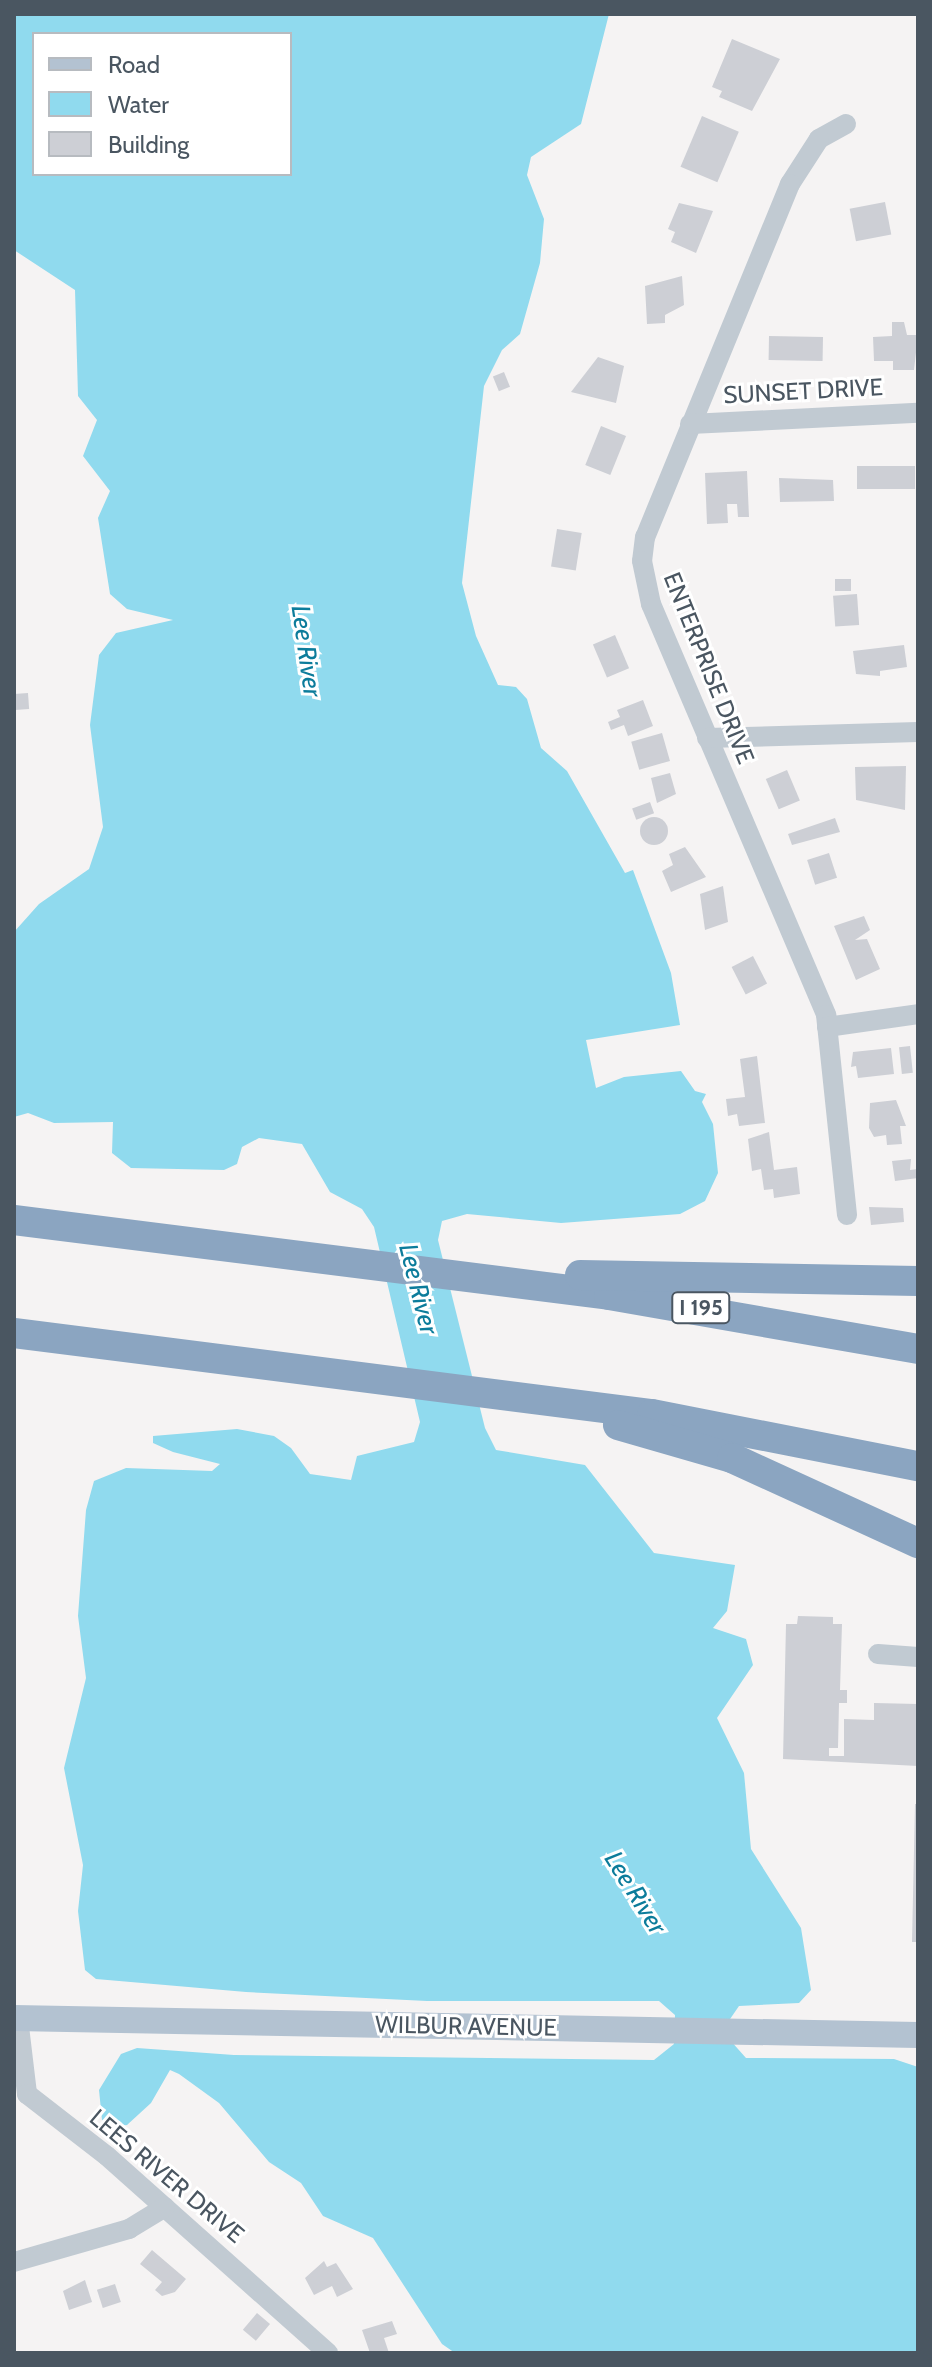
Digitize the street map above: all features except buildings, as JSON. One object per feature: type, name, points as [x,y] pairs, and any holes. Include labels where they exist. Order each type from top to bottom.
[{"type":"highway","name":"I 195","points":[[14,1220],[472,1277],[737,1314],[918,1349]]},
{"type":"highway","points":[[472,1277],[586,1274],[918,1281]]},
{"type":"highway","points":[[14,1333],[525,1397],[740,1429],[918,1466]]},
{"type":"highway","points":[[525,1397],[732,1458],[918,1543]]},
{"type":"main road","name":"WILBUR AVENUE","points":[[16,2018],[918,2035]]},
{"type":"street","name":"ENTERPRISE DRIVE","points":[[846,124],[819,139],[790,184],[645,537],[642,561],[651,604],[827,1027],[847,1215]]},
{"type":"street","name":"SUNSET DRIVE","points":[[690,424],[918,413]]},
{"type":"street","points":[[707,738],[918,732]]},
{"type":"street","points":[[827,1027],[918,1014]]},
{"type":"street","points":[[878,1654],[918,1657]]},
{"type":"street","name":"LEES RIVER DRIVE","points":[[16,2018],[20,2098],[165,2207],[328,2353]]},
{"type":"street","points":[[14,2262],[129,2229],[165,2207]]},
{"type":"water","name":"Lee River","points":[[14,14],[609,14],[581,124],[531,157],[527,175],[544,219],[540,263],[520,334],[502,350],[484,386],[462,583],[476,636],[498,685],[516,687],[527,699],[541,748],[567,771],[625,873],[633,870],[671,973],[680,1025],[586,1040],[596,1088],[624,1077],[681,1071],[695,1091],[706,1094],[702,1102],[713,1124],[718,1173],[705,1201],[680,1214],[561,1223],[467,1214],[442,1221],[438,1240],[485,1428],[496,1450],[585,1465],[654,1553],[735,1565],[727,1611],[713,1628],[746,1639],[753,1665],[717,1718],[744,1773],[751,1849],[801,1928],[811,1990],[799,2003],[739,2006],[728,2022],[730,2040],[746,2058],[894,2059],[918,2067],[918,2353],[455,2353],[442,2344],[373,2238],[323,2216],[301,2183],[269,2162],[219,2103],[179,2074],[170,2070],[151,2103],[127,2125],[111,2127],[102,2120],[99,2090],[121,2054],[137,2048],[234,2055],[654,2060],[674,2044],[675,2015],[659,2001],[427,2001],[246,1992],[96,1979],[85,1970],[78,1911],[83,1865],[64,1768],[86,1678],[78,1616],[86,1510],[94,1481],[126,1468],[212,1471],[220,1464],[173,1452],[153,1443],[153,1436],[237,1429],[274,1436],[291,1448],[310,1474],[351,1480],[357,1456],[414,1442],[420,1422],[374,1227],[362,1209],[330,1192],[302,1144],[259,1138],[242,1147],[237,1164],[224,1170],[131,1168],[112,1153],[113,1122],[54,1123],[28,1113],[14,1117],[14,932],[39,904],[89,869],[103,827],[90,725],[99,655],[116,633],[173,620],[127,609],[110,594],[98,518],[110,491],[83,456],[97,420],[78,396],[75,290],[14,250]]}]
